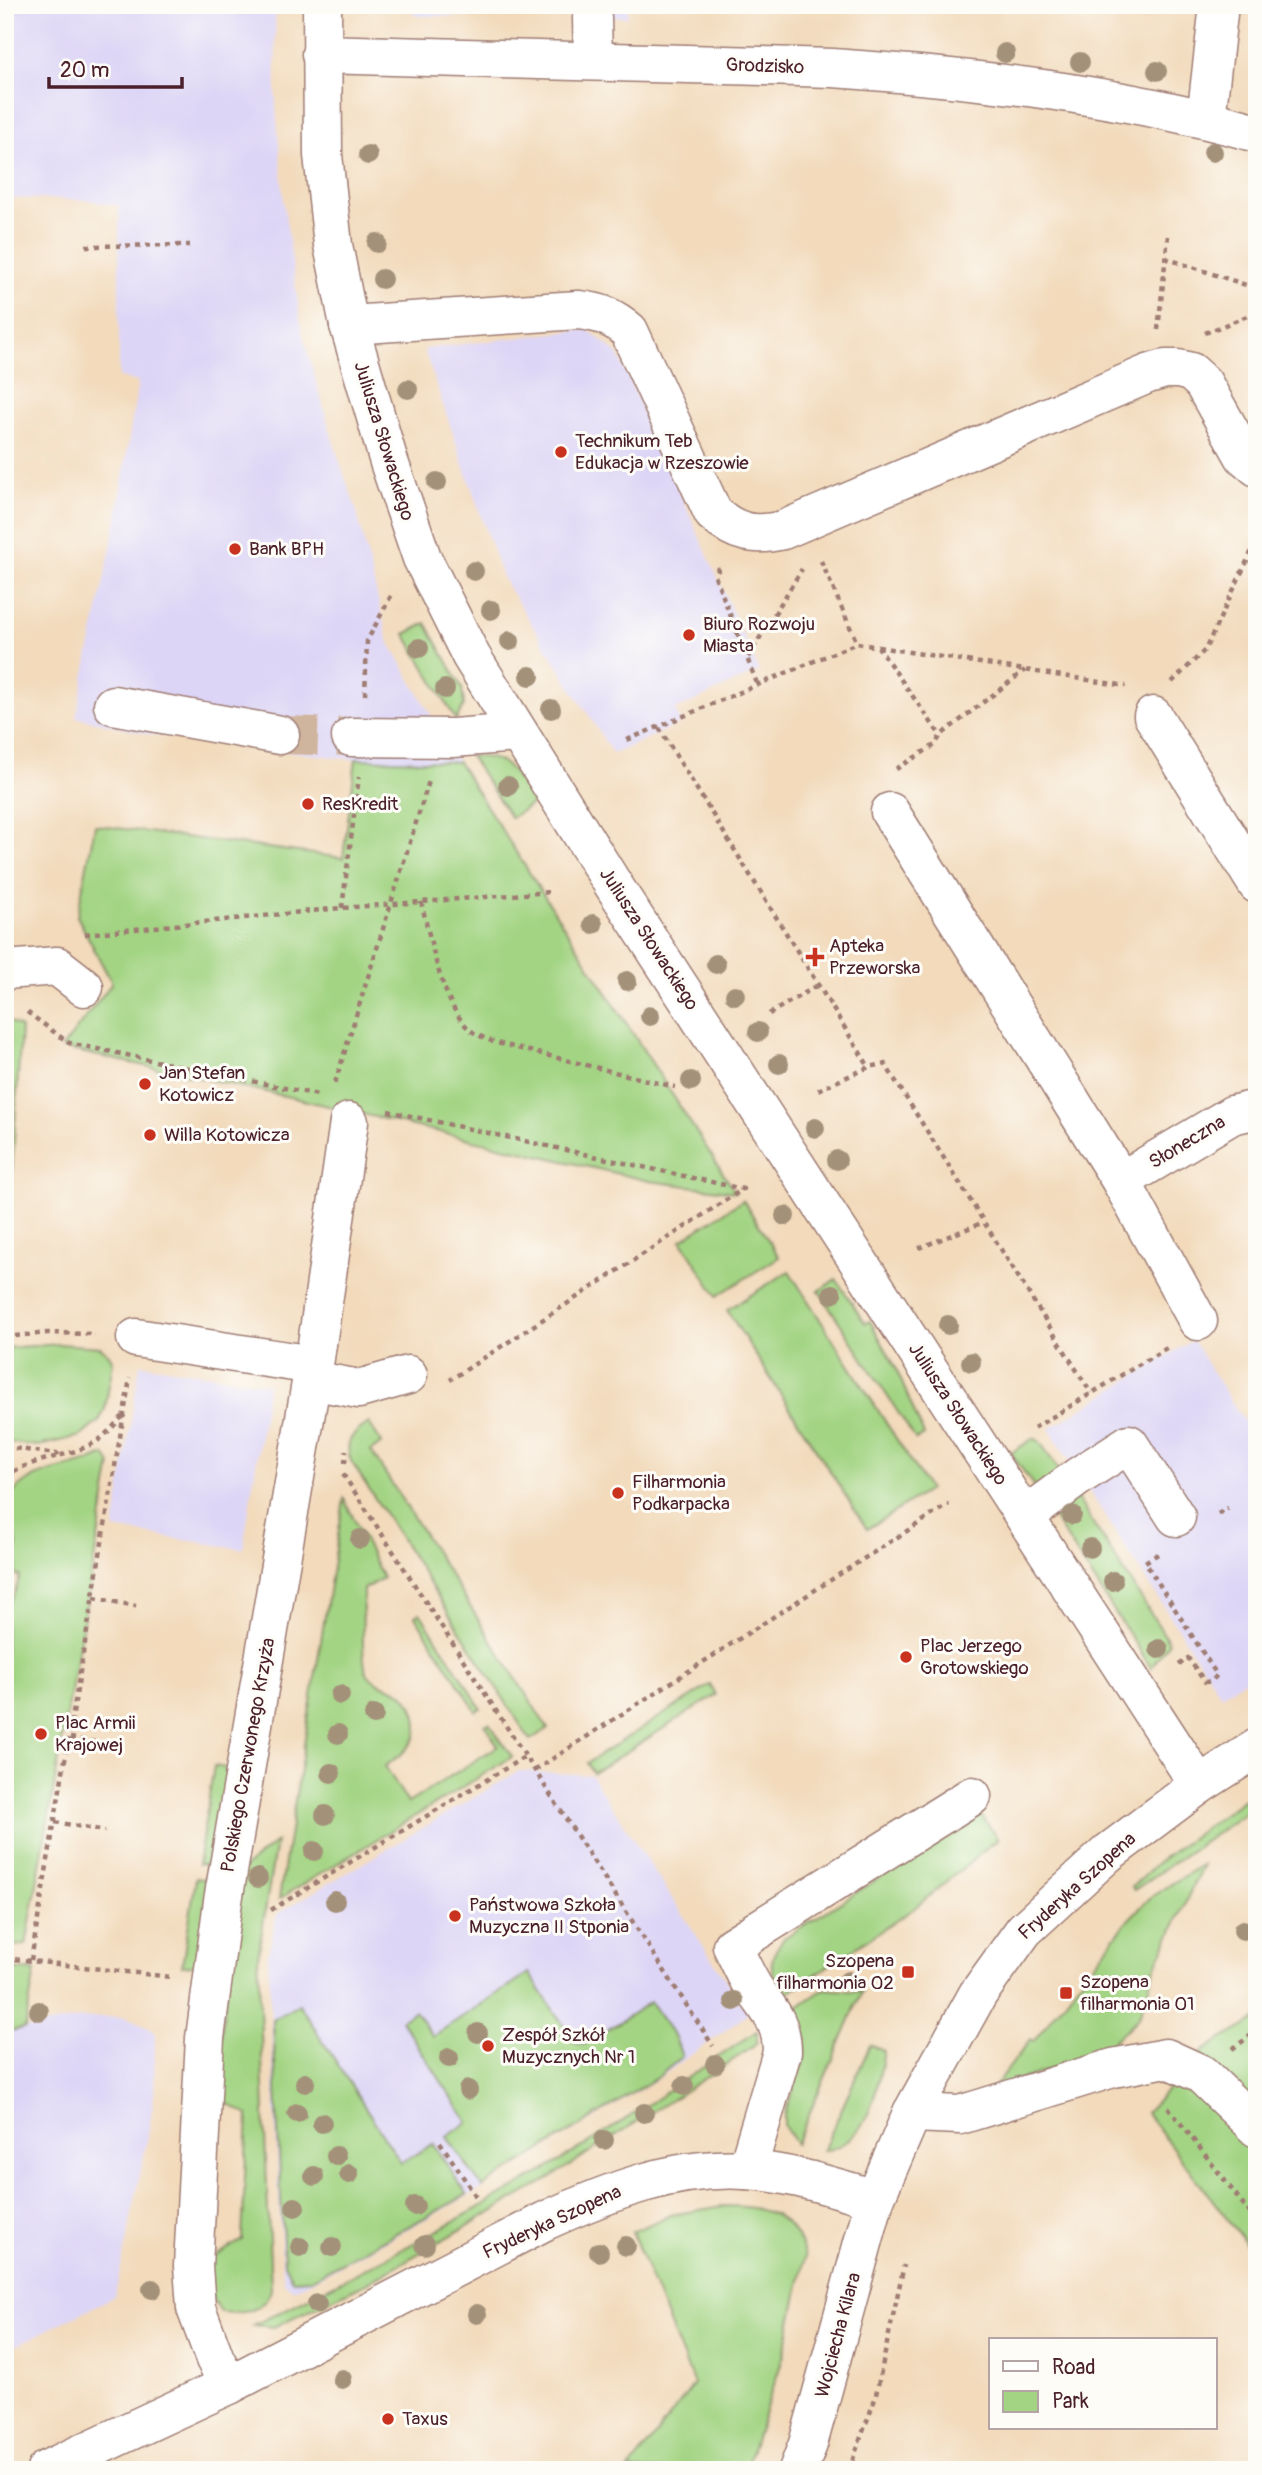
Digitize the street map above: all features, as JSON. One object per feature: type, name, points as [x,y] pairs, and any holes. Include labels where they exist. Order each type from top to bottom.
[{"type":"street","name":"Juliusza Słowackiego","points":[[322,5],[323,155],[333,244],[349,325],[388,463],[422,558],[471,656],[614,886],[1199,1786]]},
{"type":"street","points":[[1206,119],[1219,5]]},
{"type":"street","points":[[592,18],[593,61]]},
{"type":"street","name":"Grodzisko","points":[[321,54],[834,68],[913,74],[1002,83],[1107,100],[1206,119],[1257,133]]},
{"type":"street","points":[[349,325],[578,310],[597,312],[616,319],[629,331],[713,513],[726,524],[745,532],[765,534],[783,530],[809,535],[1154,372],[1178,369],[1191,372],[1203,383],[1244,456],[1257,467]]},
{"type":"street","points":[[1158,704],[1257,884]]},
{"type":"street","points":[[113,705],[280,735]]},
{"type":"street","points":[[351,737],[453,738],[519,733]]},
{"type":"street","points":[[890,812],[1121,1181],[1198,1321]]},
{"type":"street","points":[[5,970],[70,977]]},
{"type":"street","name":"Słoneczna","points":[[1121,1181],[1232,1115],[1257,1109]]},
{"type":"street","name":"Polskiego Czerwonego Krzyża","points":[[229,2385],[215,2359],[196,2308],[193,2266],[203,2063],[223,1901],[354,1110]]},
{"type":"street","points":[[136,1338],[312,1373],[359,1389],[408,1376]]},
{"type":"street","points":[[1025,1516],[1079,1476],[1129,1444],[1183,1529]]},
{"type":"street","name":"Fryderyka Szopena","points":[[46,2470],[229,2385],[594,2198],[632,2185],[672,2175],[710,2170],[747,2170],[796,2178],[875,2199],[912,2113],[978,1994],[1024,1930],[1108,1853],[1199,1786],[1257,1748]]},
{"type":"street","points":[[747,2170],[782,2052],[782,2034],[775,2017],[752,1984],[732,1947],[972,1796]]},
{"type":"street","points":[[912,2113],[960,2115],[1113,2068],[1166,2058],[1201,2074],[1257,2128]]},
{"type":"street","name":"Wojciecha Kilara","points":[[798,2470],[808,2444],[875,2199]]},
{"type":"path","points":[[1154,372],[1168,236]]},
{"type":"path","points":[[86,246],[190,245]]},
{"type":"path","points":[[1165,258],[1252,287],[1257,297]]},
{"type":"path","points":[[1252,287],[1257,275]]},
{"type":"path","points":[[713,513],[707,538],[718,570],[715,576],[758,686]]},
{"type":"path","points":[[747,658],[809,535]]},
{"type":"path","points":[[809,535],[857,643]]},
{"type":"path","points":[[627,740],[857,643],[1158,704],[1205,650],[1257,540]]},
{"type":"path","points":[[878,647],[940,735]]},
{"type":"path","points":[[659,728],[869,1068]]},
{"type":"path","points":[[354,1110],[388,904],[435,762],[453,738]]},
{"type":"path","points":[[70,977],[86,934],[421,901],[551,892]]},
{"type":"path","points":[[421,901],[447,997],[458,1016],[473,1032],[493,1042],[675,1087]]},
{"type":"path","points":[[769,1014],[818,985]]},
{"type":"path","points":[[22,1009],[69,1043],[354,1110],[743,1189],[432,1391],[408,1376]]},
{"type":"path","points":[[818,1090],[869,1068],[885,1065],[1091,1393]]},
{"type":"path","points":[[919,1248],[984,1222]]},
{"type":"path","points":[[1034,1428],[1183,1338],[1198,1321]]},
{"type":"path","points":[[5,1337],[83,1333]]},
{"type":"path","points":[[31,1960],[136,1338]]},
{"type":"path","points":[[5,1478],[15,1470],[65,1455],[96,1442],[124,1416]]},
{"type":"path","points":[[5,1447],[65,1455]]},
{"type":"path","points":[[343,1474],[713,2046]]},
{"type":"path","points":[[535,1770],[949,1504]]},
{"type":"path","points":[[1179,1665],[1188,1658],[1205,1682],[1212,1681],[1217,1675],[1145,1562],[1183,1529],[1228,1508]]},
{"type":"path","points":[[94,1598],[136,1606]]},
{"type":"path","points":[[70,1738],[101,1743]]},
{"type":"path","points":[[271,1910],[526,1756]]},
{"type":"path","points":[[55,1822],[105,1831]]},
{"type":"path","points":[[5,1958],[212,1983]]},
{"type":"path","points":[[1164,2103],[1257,2222]]},
{"type":"path","points":[[440,2141],[477,2198]]},
{"type":"path","points":[[849,2470],[875,2399],[905,2262]]},
{"type":"shaded area","points":[[5,5],[275,5],[276,108],[284,205],[302,332],[336,451],[356,509],[388,640],[458,762],[349,759],[148,734],[76,717],[116,522],[138,382],[119,377],[119,206],[86,200],[5,198]]},
{"type":"shaded area","points":[[406,5],[628,5],[628,17],[416,16]]},
{"type":"shaded area","name":"Technikum Teb Edukacja w Rzeszowie","points":[[587,329],[618,354],[759,671],[675,710],[681,723],[613,754],[502,577],[424,349]]},
{"type":"shaded area","points":[[1193,1340],[1257,1441],[1257,1672],[1221,1695],[1049,1429]]},
{"type":"shaded area","points":[[140,1364],[268,1384],[243,1549],[114,1529]]},
{"type":"shaded area","name":"Zespół Szkół Muzycznych Nr 1","points":[[519,1771],[591,1775],[748,2014],[659,2078],[474,2193],[293,2289],[284,2283],[282,2265],[268,1954],[277,1914]]},
{"type":"shaded area","points":[[124,2017],[155,2031],[154,2094],[115,2296],[5,2351],[5,2032],[82,2018]]},
{"type":"green space","points":[[426,623],[462,688],[464,705],[456,720],[405,634]]},
{"type":"green space","points":[[470,756],[495,759],[503,763],[515,774],[533,803],[511,818]]},
{"type":"green space","points":[[356,759],[458,762],[735,1192],[649,1181],[294,1098],[62,1048],[112,983],[77,916],[95,825],[343,858]]},
{"type":"green space","points":[[5,1019],[21,1028],[5,1284]]},
{"type":"green space","points":[[743,1200],[779,1257],[717,1296],[681,1240]]},
{"type":"green space","points":[[789,1271],[929,1490],[867,1529],[727,1310]]},
{"type":"green space","points":[[836,1279],[865,1323],[870,1321],[895,1366],[924,1435],[916,1440],[819,1291]]},
{"type":"green space","points":[[60,1344],[100,1347],[109,1354],[113,1362],[105,1409],[99,1421],[81,1436],[38,1446],[5,1442],[5,1348]]},
{"type":"green space","points":[[369,1423],[382,1443],[371,1451],[548,1729],[530,1740],[351,1461],[348,1448],[351,1438]]},
{"type":"green space","points":[[1034,1438],[1040,1442],[1064,1478],[1039,1494],[1011,1453]]},
{"type":"green space","points":[[105,1455],[111,1464],[26,1945],[5,1946],[5,1608],[15,1592],[20,1576],[15,1575],[17,1543],[12,1524],[7,1524],[8,1505],[14,1492],[26,1482]]},
{"type":"green space","points":[[1075,1495],[1169,1642],[1151,1668],[1050,1512]]},
{"type":"green space","points":[[344,1499],[383,1578],[363,1589],[364,1664],[368,1674],[375,1680],[403,1694],[412,1707],[417,1722],[410,1745],[385,1766],[408,1803],[498,1746],[485,1725],[489,1723],[512,1757],[279,1899]]},
{"type":"green space","points":[[420,1613],[481,1708],[476,1711],[415,1616]]},
{"type":"green space","points":[[710,1685],[716,1695],[593,1773],[587,1763]]},
{"type":"green space","points":[[214,1766],[232,1769],[216,1867],[198,1864]]},
{"type":"green space","points":[[1257,1790],[1257,1805],[1134,1890],[1132,1887],[1158,1862]]},
{"type":"green space","points":[[981,1814],[998,1839],[912,1910],[783,1996],[775,1980],[772,1960],[784,1938]]},
{"type":"green space","points":[[276,1842],[258,1956],[271,2290],[263,2303],[251,2310],[221,2312],[212,2299],[206,2262],[242,2240],[248,2115],[214,2096],[241,1870]]},
{"type":"green space","points":[[1203,1864],[1154,1970],[1136,2020],[1100,2053],[993,2089],[1130,1918],[1151,1897]]},
{"type":"green space","points":[[196,1878],[214,1881],[201,1964],[182,1966]]},
{"type":"green space","points":[[5,1969],[35,1971],[25,2028],[5,2032]]},
{"type":"green space","points":[[529,1973],[575,2043],[584,2045],[650,2002],[675,2037],[682,2057],[658,2077],[482,2187],[447,2137],[468,2122],[401,2020],[415,2011],[433,2036]]},
{"type":"green space","points":[[824,1989],[862,1992],[796,2144],[784,2126],[784,2115],[803,2063],[806,2037],[792,2011]]},
{"type":"green space","points":[[299,2004],[401,2163],[433,2144],[467,2195],[311,2279],[292,2280],[284,2263],[273,2020]]},
{"type":"green space","points":[[1257,2019],[1257,2258],[1146,2113],[1205,2049]]},
{"type":"green space","points":[[757,2031],[757,2042],[753,2047],[539,2185],[370,2281],[274,2327],[254,2325],[396,2253],[535,2176]]},
{"type":"green space","points":[[870,2045],[884,2051],[868,2113],[851,2137],[839,2146],[823,2151]]},
{"type":"green space","points":[[723,2206],[752,2208],[775,2215],[793,2231],[805,2257],[784,2355],[745,2470],[629,2470],[694,2384],[632,2232],[671,2215]]},
{"type":"tunnel","points":[[280,735],[351,737]]},
{"type":"place","name":"Technikum Teb Edukacja w Rzeszowie","points":[[561,452]]},
{"type":"place","name":"Bank BPH","points":[[235,549]]},
{"type":"place","name":"Biuro Rozwoju Miasta","points":[[689,635]]},
{"type":"place","name":"ResKredit","points":[[308,804]]},
{"type":"place","name":"Apteka Przeworska","points":[[815,957]]},
{"type":"place","name":"Jan Stefan Kotowicz","points":[[145,1084]]},
{"type":"place","name":"Willa Kotowicza","points":[[150,1135]]},
{"type":"place","name":"Filharmonia Podkarpacka","points":[[618,1493]]},
{"type":"place","name":"Plac Jerzego Grotowskiego","points":[[906,1657]]},
{"type":"place","name":"Plac Armii Krajowej","points":[[41,1734]]},
{"type":"place","name":"Państwowa Szkoła Muzyczna II Stponia","points":[[455,1916]]},
{"type":"place","name":"Szopena filharmonia 02","points":[[908,1972]]},
{"type":"place","name":"Szopena filharmonia 01","points":[[1066,1993]]},
{"type":"place","name":"Zespół Szkół Muzycznych Nr 1","points":[[488,2046]]},
{"type":"place","name":"Taxus","points":[[388,2419]]}]
